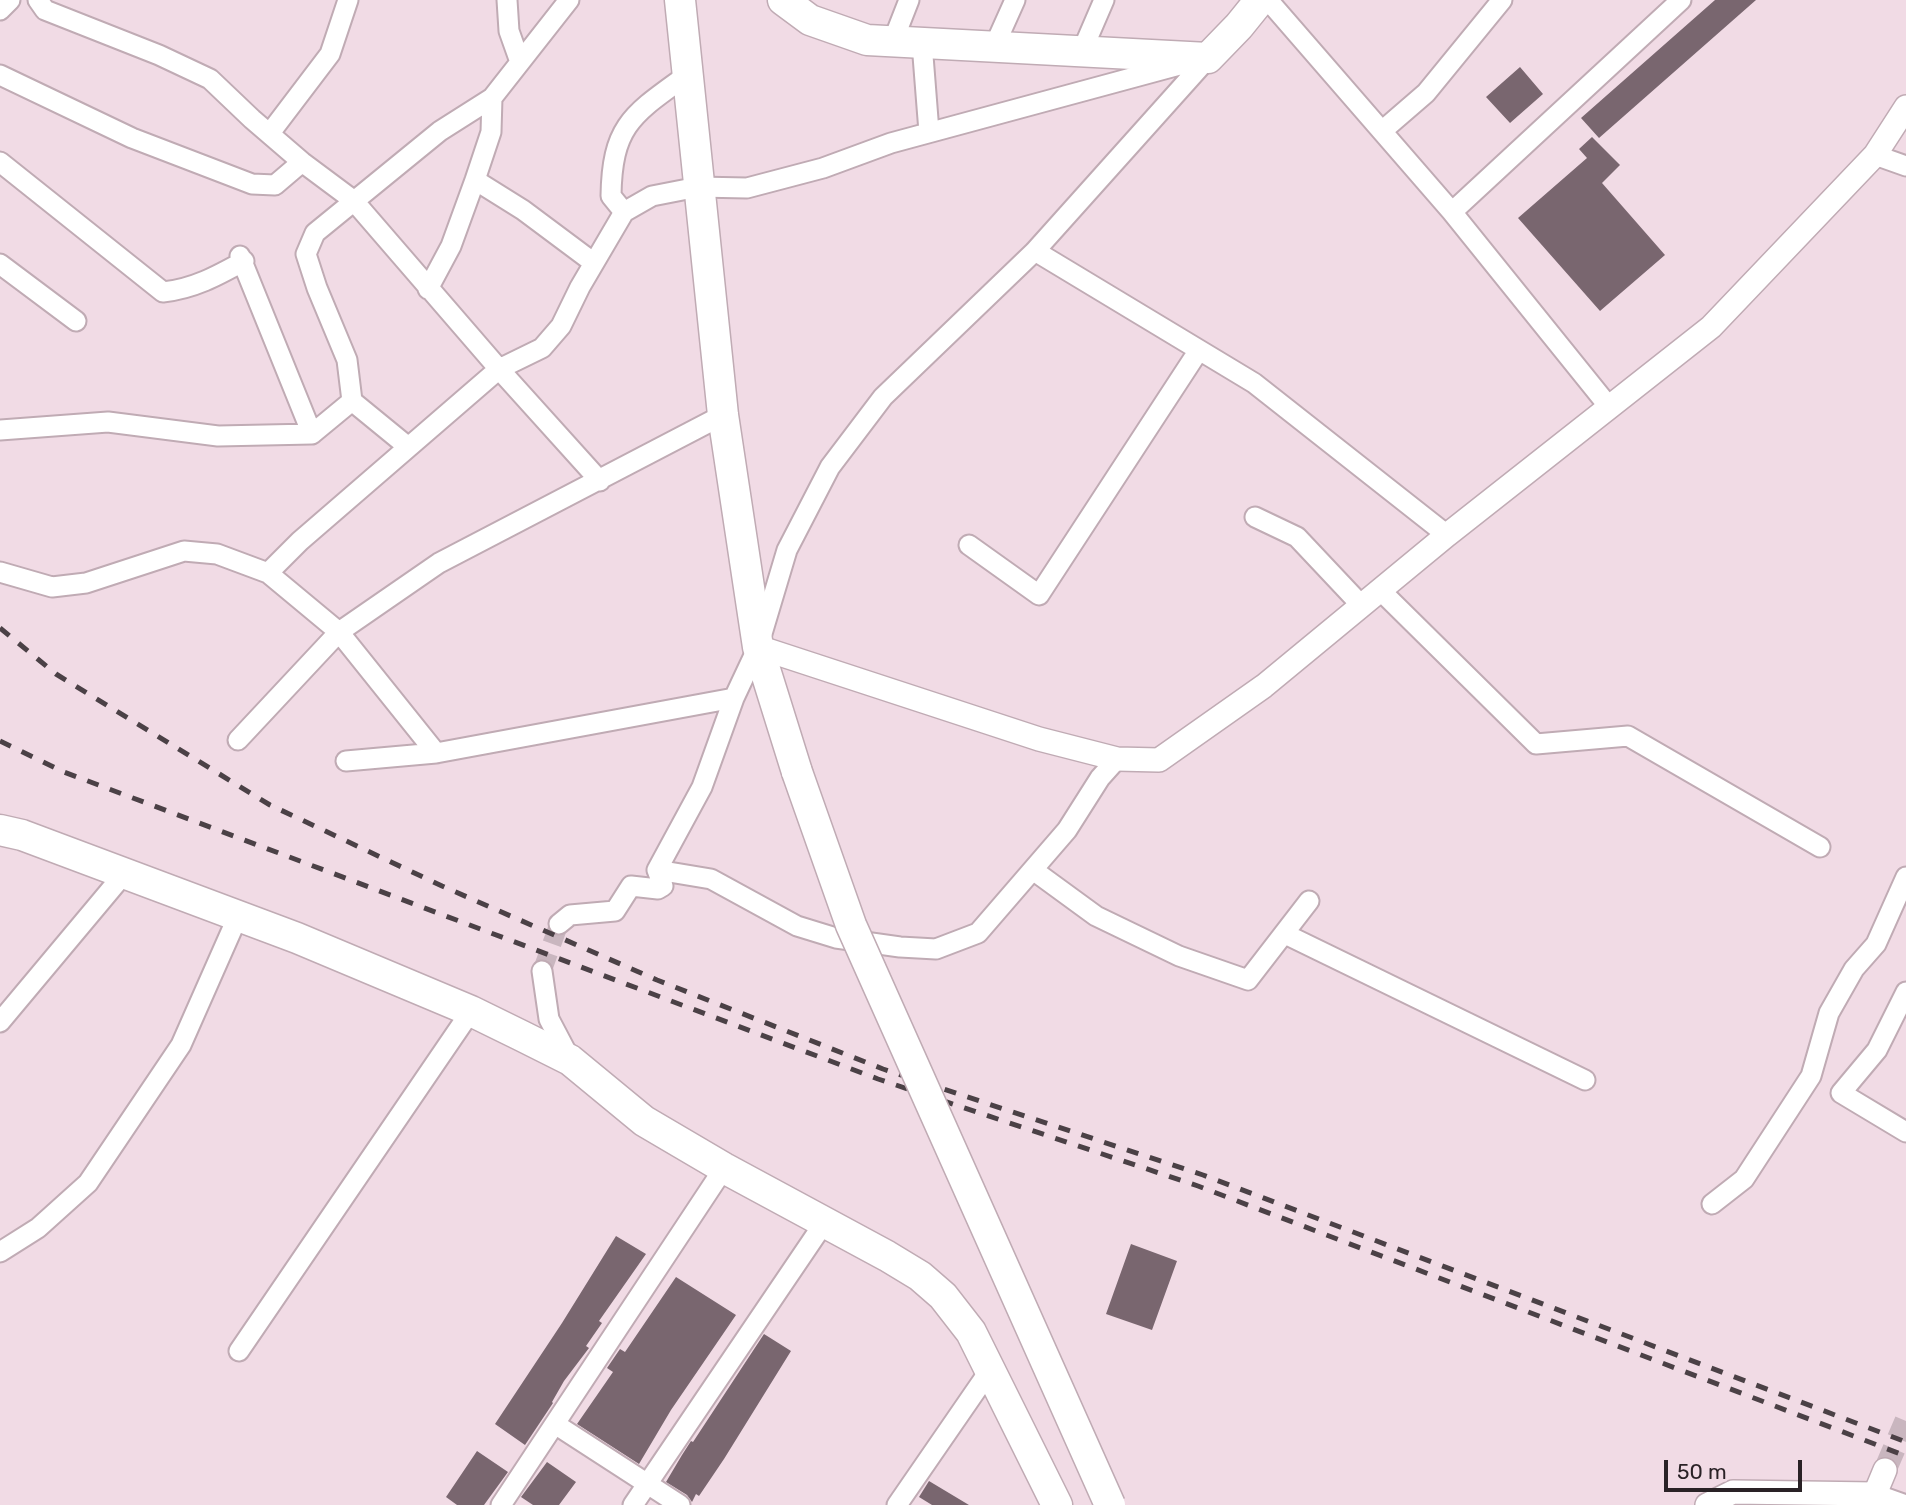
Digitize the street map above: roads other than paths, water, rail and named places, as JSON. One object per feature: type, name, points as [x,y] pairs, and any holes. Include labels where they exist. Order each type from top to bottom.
[{"type":"main road","points":[[680,0],[723,415],[758,647],[797,772],[851,925],[1110,1505]]},
{"type":"main road","points":[[783,0],[810,20],[867,40],[1208,58],[1260,0]]},
{"type":"main road","points":[[0,830],[22,835],[297,938],[471,1011],[570,1060],[644,1121],[920,1276],[943,1296],[971,1332],[1056,1505]]},
{"type":"street","points":[[0,10],[10,0]]},
{"type":"street","points":[[38,0],[45,10],[159,55],[210,79],[302,162],[353,200],[428,289],[600,481]]},
{"type":"street","points":[[270,133],[330,54],[348,0]]},
{"type":"street","points":[[507,0],[509,31],[520,62]]},
{"type":"street","points":[[407,446],[352,401],[347,360],[306,254],[315,233],[353,200],[440,131],[492,98],[569,0]]},
{"type":"street","points":[[909,0],[908,42],[929,132]]},
{"type":"street","points":[[994,47],[1015,0]]},
{"type":"street","points":[[1082,51],[1104,0]]},
{"type":"street","points":[[1268,0],[1452,212],[1610,408]]},
{"type":"street","points":[[1382,131],[1426,93],[1502,0]]},
{"type":"street","points":[[1452,212],[1681,0]]},
{"type":"street","points":[[268,573],[407,446],[499,369],[541,348],[561,326],[624,212],[652,196],[698,187],[747,188],[823,168],[929,132],[1208,58]]},
{"type":"street","points":[[559,924],[570,915],[615,911],[631,886],[659,889],[663,886],[657,870],[702,787],[734,698],[758,647],[787,550],[830,467],[883,397],[1035,251],[1208,58]]},
{"type":"street","points":[[0,75],[132,138],[252,184],[275,185],[302,162]]},
{"type":"street","points":[[624,212],[611,196],[616,146],[627,125],[641,108],[687,75]]},
{"type":"street","points":[[428,289],[451,246],[475,180],[491,132],[492,98]]},
{"type":"street","points":[[758,647],[1039,739],[1117,760],[1159,760],[1264,686],[1447,535],[1711,327],[1875,155],[1906,107]]},
{"type":"street","points":[[1875,155],[1906,166]]},
{"type":"street","points":[[0,162],[163,292],[203,283],[242,259],[312,434]]},
{"type":"street","points":[[475,180],[523,210],[594,262]]},
{"type":"street","points":[[1035,251],[1254,383],[1447,535]]},
{"type":"street","points":[[0,264],[76,321]]},
{"type":"street","points":[[969,545],[1040,595],[1199,350]]},
{"type":"street","points":[[0,430],[108,422],[218,436],[312,434],[352,401]]},
{"type":"street","points":[[238,740],[339,632],[439,563],[723,415]]},
{"type":"street","points":[[1255,517],[1297,537],[1362,606]]},
{"type":"street","points":[[0,572],[52,587],[86,583],[184,551],[217,554],[268,573],[339,632],[436,753]]},
{"type":"street","points":[[1380,590],[1536,744],[1628,736],[1821,847]]},
{"type":"street","points":[[346,761],[436,753],[734,698]]},
{"type":"street","points":[[657,870],[711,878],[797,926],[836,938],[936,949],[978,933],[1067,830],[1100,778],[1117,760]]},
{"type":"street","points":[[1033,870],[1096,916],[1179,956],[1248,980],[1309,901]]},
{"type":"street","points":[[0,1022],[123,875]]},
{"type":"street","points":[[1712,1203],[1744,1179],[1811,1076],[1829,1013],[1854,969],[1876,944],[1906,877]]},
{"type":"street","points":[[0,1252],[38,1228],[88,1183],[181,1045],[238,916]]},
{"type":"street","points":[[1286,934],[1585,1080]]},
{"type":"street","points":[[542,971],[549,1019],[570,1060]]},
{"type":"street","points":[[1840,1093],[1877,1049],[1906,992]]},
{"type":"street","points":[[239,1351],[471,1011]]},
{"type":"street","points":[[1811,1076],[1906,1132]]},
{"type":"street","points":[[501,1505],[724,1168]]},
{"type":"street","points":[[633,1505],[824,1223]]},
{"type":"street","points":[[897,1505],[990,1370]]},
{"type":"street","points":[[555,1424],[680,1505]]},
{"type":"street","points":[[1875,1494],[1885,1470]]},
{"type":"street","points":[[1707,1505],[1733,1492],[1875,1494],[1906,1505]]},
{"type":"tunnel","points":[[542,971],[559,924]]},
{"type":"tunnel","points":[[1885,1470],[1906,1421]]},
{"type":"railway","points":[[0,628],[56,674],[270,805],[442,886],[657,980],[883,1069],[1203,1175],[1906,1442]]},
{"type":"railway","points":[[0,741],[64,772],[878,1079],[1198,1186],[1906,1456]]}]
